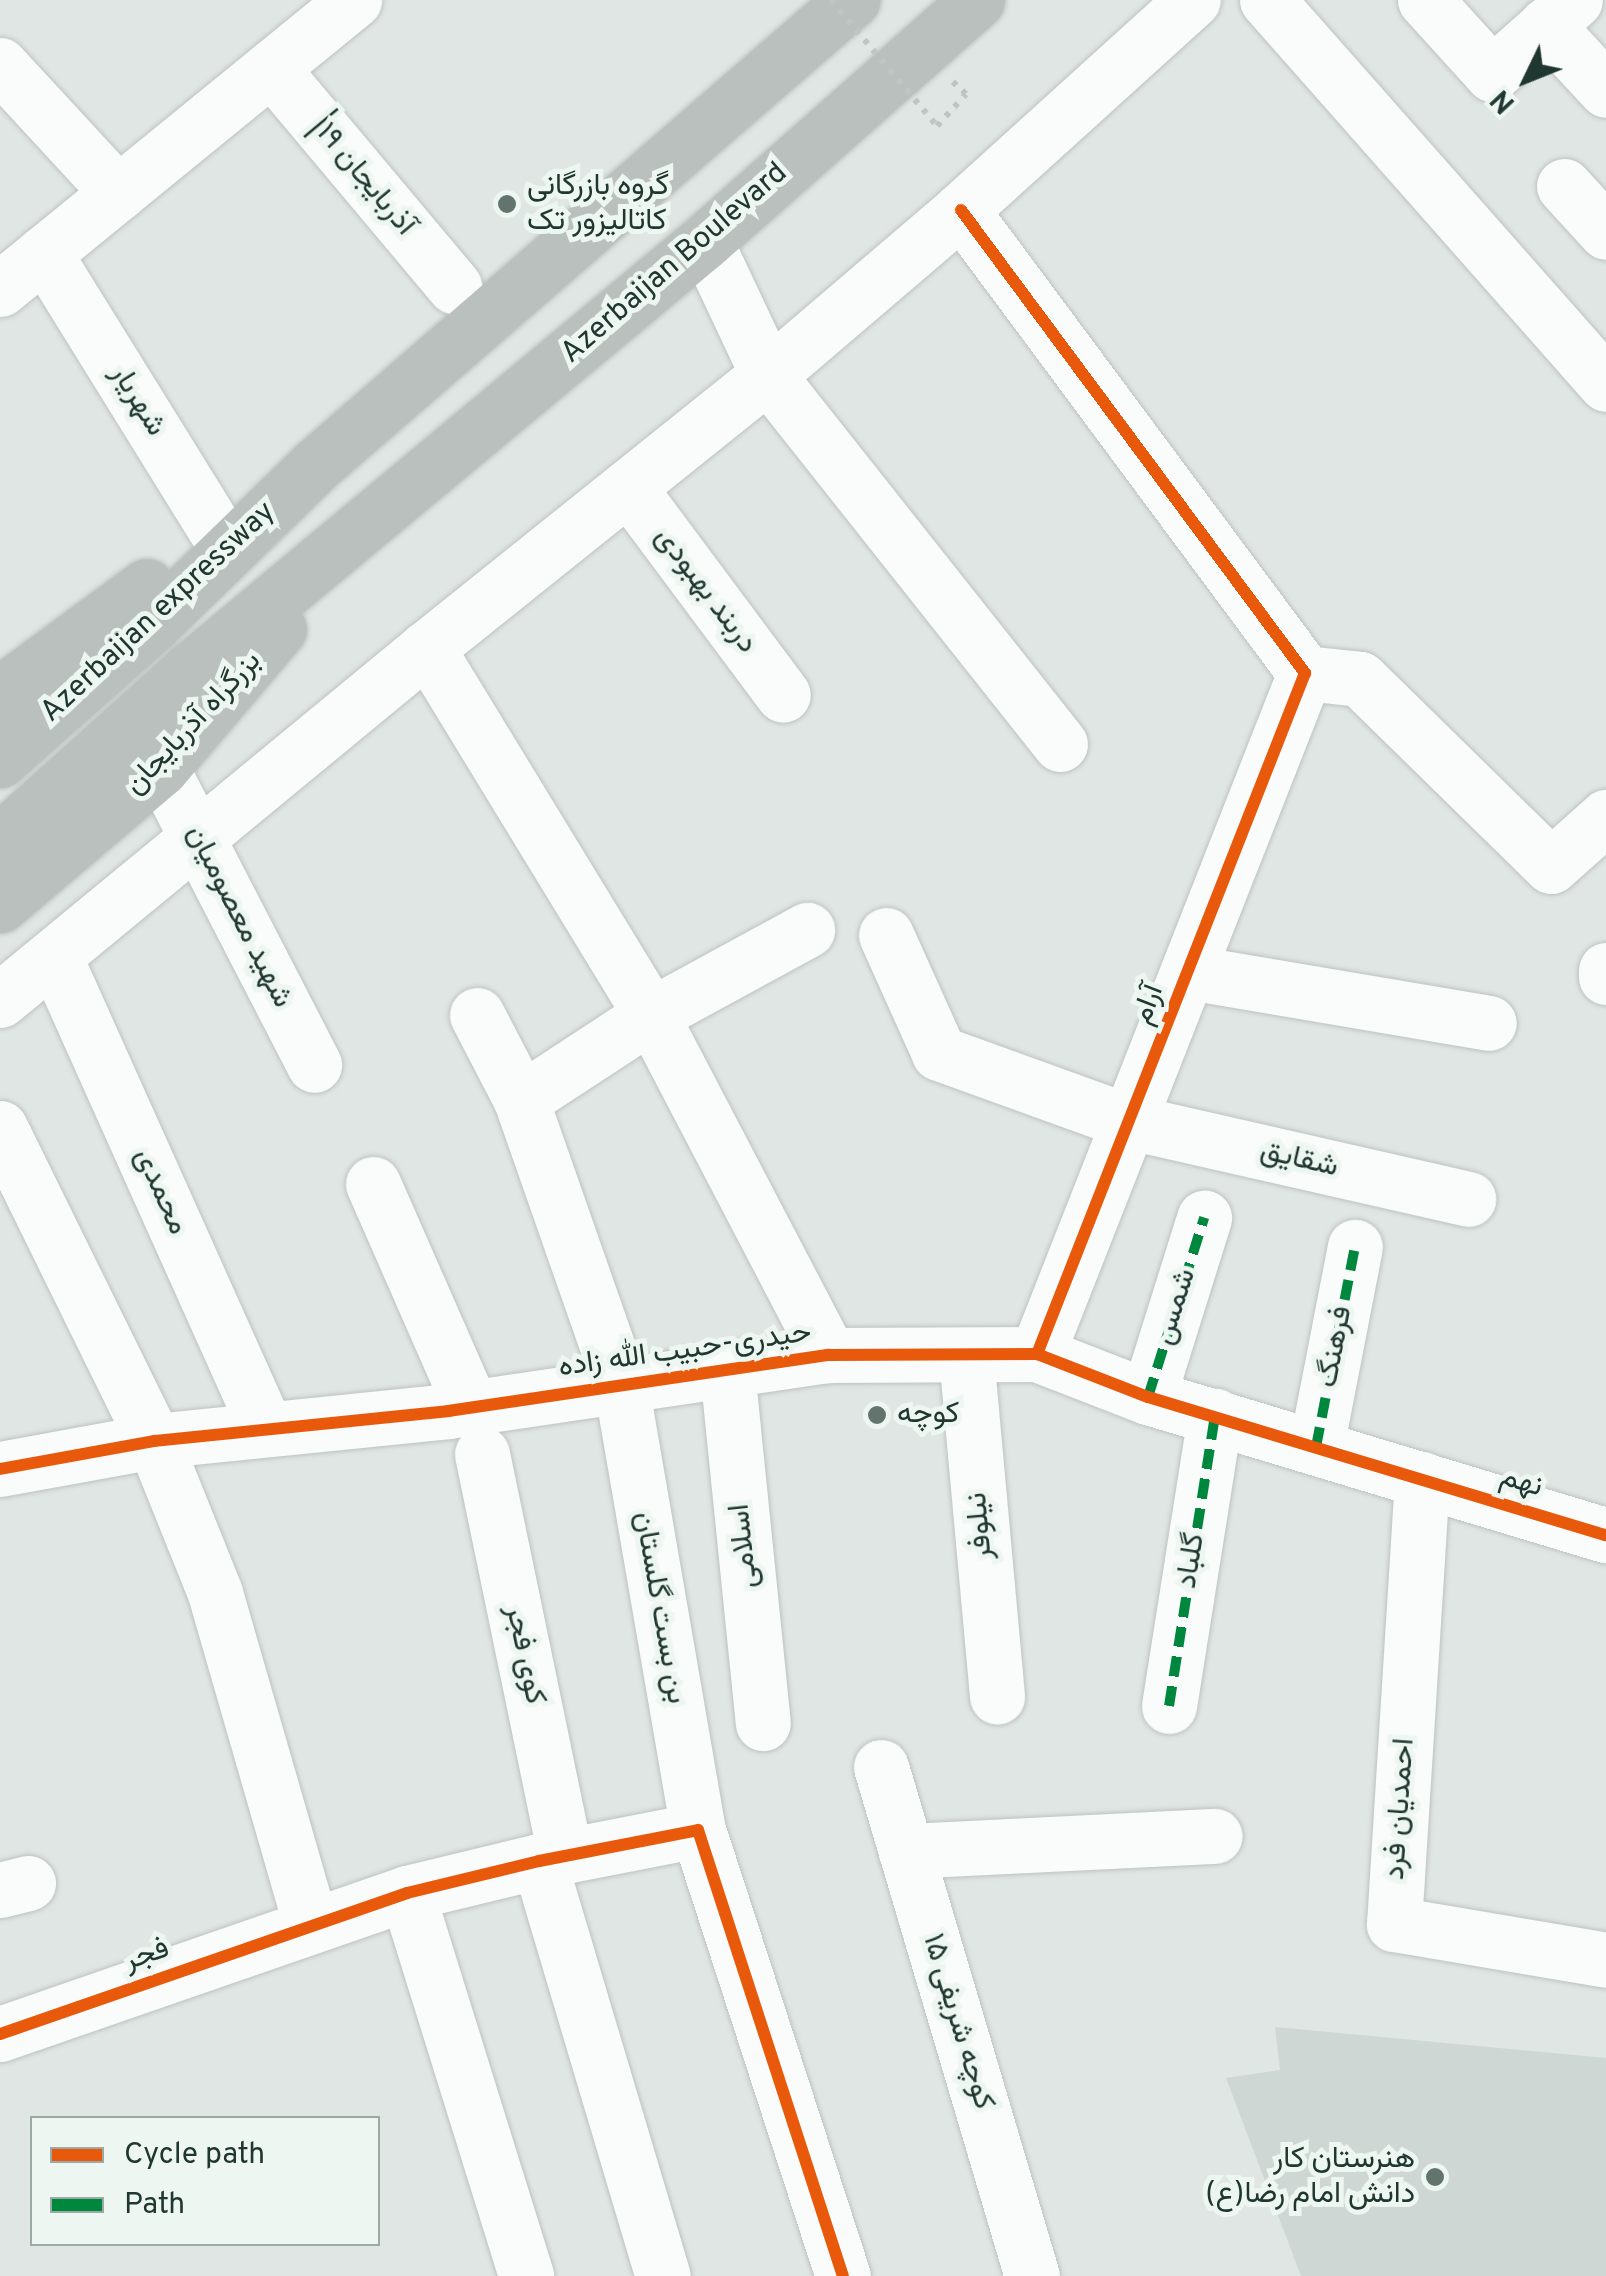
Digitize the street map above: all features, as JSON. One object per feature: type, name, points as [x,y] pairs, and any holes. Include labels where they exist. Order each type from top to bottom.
[{"type":"highway","points":[[1,692],[224,542],[852,0]]},
{"type":"highway","name":"Azerbaijan Boulevard","points":[[369,524],[705,241],[977,0]]},
{"type":"highway","name":"بزرگراه آذربایجان","points":[[0,905],[161,768],[369,524]]},
{"type":"highway","name":"Azerbaijan expressway","points":[[0,840],[190,670],[369,524]]},
{"type":"highway","name":"Azerbaijan expressway","points":[[0,760],[224,542]]},
{"type":"street","points":[[0,1000],[427,648],[768,375],[961,210],[1193,0]]},
{"type":"street","points":[[1267,0],[1606,384]]},
{"type":"street","points":[[1425,0],[1492,74],[1561,12],[1606,90]]},
{"type":"street","points":[[0,289],[348,2]]},
{"type":"street","points":[[0,65],[118,194]]},
{"type":"street","name":"|آذربایجان ۱۹","points":[[271,68],[454,286]]},
{"type":"street","points":[[1564,186],[1606,232]]},
{"type":"street","points":[[961,210],[1305,673],[1360,679],[1551,866],[1606,817]]},
{"type":"street","points":[[705,241],[768,375],[1060,744]]},
{"type":"street","name":"شهریار","points":[[44,253],[224,542]]},
{"type":"street","name":"دربند بهبودی","points":[[628,487],[783,695]]},
{"type":"street","points":[[427,648],[651,1016],[829,1356]]},
{"type":"street","name":"آرام","points":[[1036,1354],[1305,673]]},
{"type":"street","name":"شهید معصومیان","points":[[161,768],[314,1065]]},
{"type":"street","points":[[521,1100],[651,1016],[808,930]]},
{"type":"street","name":"شقایق","points":[[886,935],[938,1053],[1130,1122],[1468,1200]]},
{"type":"street","name":"محمدی","points":[[54,956],[266,1429]]},
{"type":"street","points":[[1188,972],[1489,1023]]},
{"type":"street","name":"بن بست گلستان","points":[[477,1015],[521,1100],[621,1385],[698,1830],[843,2276]]},
{"type":"street","points":[[0,1128],[154,1441],[216,1594],[311,1925]]},
{"type":"street","points":[[373,1184],[477,1431]]},
{"type":"street","name":"شمس","points":[[1148,1397],[1204,1218]]},
{"type":"street","name":"فرهنگ","points":[[1316,1447],[1355,1247]]},
{"type":"street","name":"نیلوفر","points":[[966,1354],[997,1697]]},
{"type":"street","name":"حیدری-حبیب الله زاده","points":[[0,1469],[154,1441],[266,1429],[477,1431],[621,1385],[829,1356],[1036,1354],[1148,1397],[1422,1479]]},
{"type":"street","name":"اسلامی","points":[[727,1370],[763,1723]]},
{"type":"street","name":"گلباد","points":[[1169,1706],[1215,1416]]},
{"type":"street","name":"کوی فجر","points":[[477,1431],[552,1858],[663,2276]]},
{"type":"street","name":"نهم","points":[[1422,1479],[1606,1535]]},
{"type":"street","name":"احمدیان فرد","points":[[1422,1479],[1394,1924],[1606,1960]]},
{"type":"street","name":"کوچه شریفی ۱۵","points":[[881,1768],[1032,2276]]},
{"type":"street","name":"فجر","points":[[0,2034],[407,1893],[552,1858],[698,1830]]},
{"type":"street","points":[[906,1851],[1215,1836]]},
{"type":"street","points":[[407,1893],[526,2276]]},
{"type":"path","points":[[832,0],[936,126],[966,94]]},
{"type":"shaded area","name":"هنرستان کار دانش امام رضا(ع)","points":[[1275,2027],[1606,2058],[1606,2276],[1301,2276],[1226,2078],[1280,2070]]},
{"type":"marked path","points":[[1148,1397],[1204,1218]]},
{"type":"marked path","points":[[1316,1447],[1355,1247]]},
{"type":"marked path","points":[[1169,1706],[1215,1416]]},
{"type":"cycle path","points":[[961,210],[1305,673],[1037,1354]]},
{"type":"cycle path","points":[[0,1469],[154,1441],[448,1411],[829,1355],[1037,1354],[1148,1397],[1606,1535]]},
{"type":"cycle path","points":[[0,2034],[407,1893],[539,1861],[698,1830],[843,2276]]},
{"type":"place","name":"گروه بازرگانی کاتالیزور تک","points":[[507,204]]},
{"type":"place","name":"کوچه","points":[[877,1415]]},
{"type":"place","name":"هنرستان کار دانش امام رضا(ع)","points":[[1435,2177]]}]
